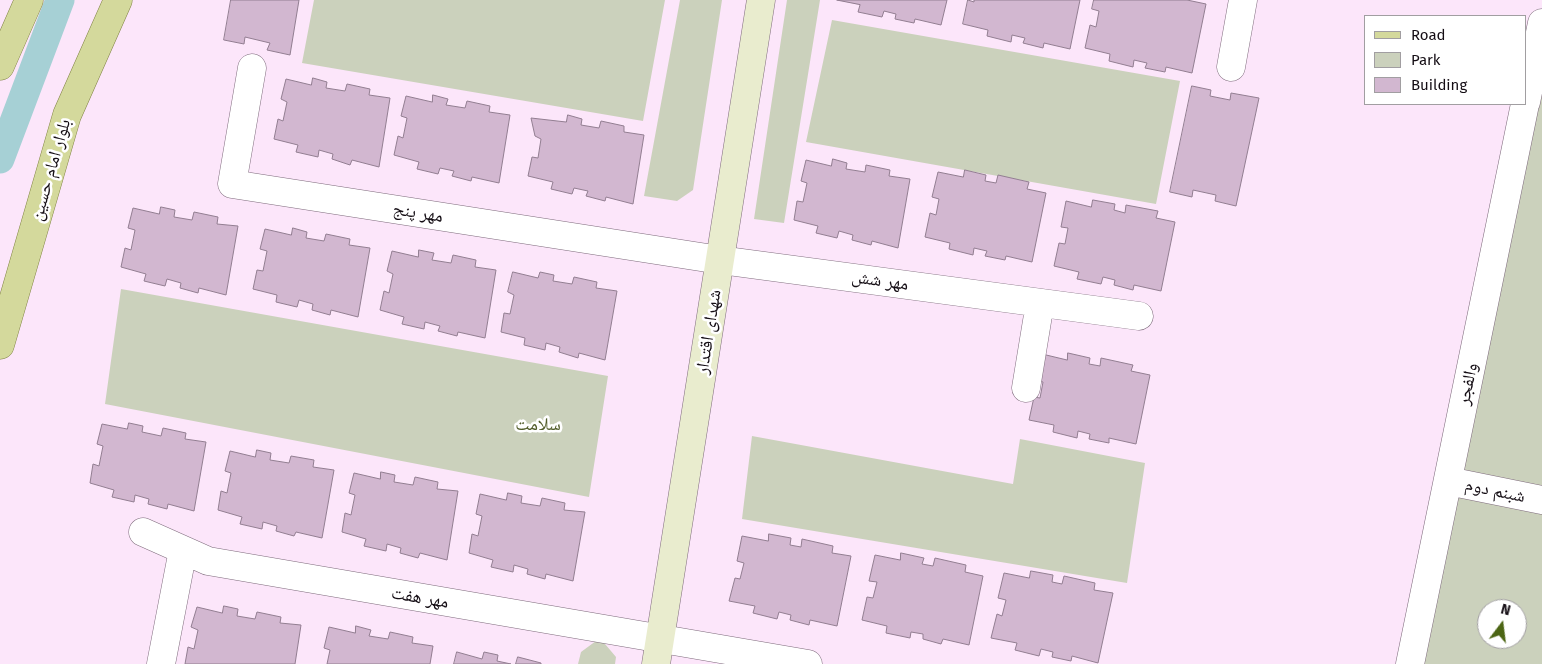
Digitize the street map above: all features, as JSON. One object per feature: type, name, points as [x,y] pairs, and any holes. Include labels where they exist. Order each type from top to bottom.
[{"type":"main road","points":[[0,66],[29,0]]},
{"type":"main road","name":"بلوار امام حسین","points":[[0,345],[67,115],[118,0]]},
{"type":"street","name":"شهدای اقتدار","points":[[658,652],[762,0]]},
{"type":"street","points":[[1231,67],[1243,0]]},
{"type":"street","name":"والفجر","points":[[1527,98],[1542,23]]},
{"type":"street","name":"مهر پنج","points":[[252,68],[232,184],[720,260]]},
{"type":"street","name":"والفجر","points":[[1410,664],[1526,105]]},
{"type":"street","name":"مهر شش","points":[[720,260],[1139,316]]},
{"type":"street","points":[[1026,388],[1040,303]]},
{"type":"street","name":"شبنم دوم","points":[[1448,481],[1542,500]]},
{"type":"street","name":"مهر هفت","points":[[143,532],[208,561],[658,652],[808,664]]},
{"type":"street","points":[[161,664],[183,550]]},
{"type":"green space","points":[[314,0],[665,0],[643,121],[302,63]]},
{"type":"green space","points":[[680,0],[722,0],[693,190],[677,201],[644,196]]},
{"type":"green space","points":[[787,0],[820,0],[784,223],[754,219]]},
{"type":"green space","points":[[832,20],[1180,81],[1156,204],[806,142]]},
{"type":"green space","points":[[1542,26],[1542,664],[1412,664],[1527,105]]},
{"type":"green space","name":"سلامت","points":[[121,289],[608,376],[589,497],[105,404]]},
{"type":"green space","points":[[752,436],[1013,484],[1020,439],[1145,463],[1127,583],[742,519]]},
{"type":"green space","points":[[600,638],[616,657],[615,664],[578,664],[581,652]]},
{"type":"building","points":[[231,0],[299,0],[290,55],[267,50],[270,43],[245,37],[244,44],[224,40]]},
{"type":"building","points":[[837,0],[947,0],[941,25],[915,19],[914,23],[895,19],[896,14],[884,11],[882,17],[858,12],[860,5]]},
{"type":"building","points":[[968,0],[974,2],[974,0],[1080,0],[1070,49],[1044,43],[1043,48],[1023,43],[1025,38],[1012,35],[1011,42],[987,36],[988,30],[963,24]]},
{"type":"building","points":[[1094,0],[1187,0],[1206,4],[1192,73],[1166,67],[1165,72],[1145,68],[1147,63],[1134,60],[1133,67],[1109,61],[1110,54],[1085,48],[1090,25],[1096,27],[1099,11],[1092,9]]},
{"type":"building","points":[[313,78],[327,82],[326,88],[345,91],[347,84],[370,89],[369,95],[390,98],[379,167],[352,160],[350,165],[332,159],[333,154],[319,150],[318,157],[296,152],[298,145],[274,139],[278,119],[283,121],[287,102],[281,99],[286,79],[311,85]]},
{"type":"building","points":[[1192,86],[1211,90],[1210,96],[1230,100],[1231,93],[1259,98],[1236,206],[1215,201],[1216,195],[1193,190],[1192,197],[1170,192]]},
{"type":"building","points":[[433,95],[448,99],[446,105],[465,108],[467,101],[490,106],[489,112],[510,115],[499,183],[472,177],[471,181],[452,176],[454,171],[440,168],[438,174],[417,169],[419,162],[394,155],[398,136],[403,138],[407,118],[401,116],[406,96],[432,102]]},
{"type":"building","points":[[568,115],[582,119],[581,125],[599,128],[601,121],[624,126],[624,132],[644,135],[633,204],[606,197],[605,201],[586,196],[588,191],[574,188],[572,194],[551,189],[553,182],[528,176],[532,157],[538,158],[541,139],[535,136],[531,118],[566,122]]},
{"type":"building","points":[[833,159],[847,163],[846,169],[865,172],[866,165],[890,170],[889,176],[910,179],[898,248],[872,241],[871,245],[852,240],[853,235],[839,231],[837,238],[816,233],[818,226],[794,220],[797,201],[803,202],[807,183],[801,181],[806,160],[831,166]]},
{"type":"building","points":[[965,170],[986,175],[985,181],[996,183],[998,175],[1029,182],[1027,189],[1046,193],[1032,262],[1006,256],[1005,260],[985,256],[987,251],[974,248],[973,255],[949,249],[950,243],[925,237],[930,213],[936,215],[939,199],[932,197],[938,172],[963,177]]},
{"type":"building","points":[[1093,200],[1115,204],[1114,210],[1125,213],[1126,205],[1158,211],[1156,218],[1175,222],[1161,291],[1134,285],[1133,290],[1114,285],[1115,280],[1103,277],[1101,284],[1077,279],[1079,272],[1054,266],[1059,243],[1065,244],[1068,228],[1061,227],[1066,201],[1091,207]]},
{"type":"building","points":[[161,207],[175,210],[174,217],[192,220],[194,212],[218,217],[217,224],[238,226],[226,295],[199,288],[198,293],[180,288],[181,283],[167,279],[165,286],[144,281],[146,274],[121,267],[125,248],[131,250],[135,230],[128,228],[133,208],[159,214]]},
{"type":"building","points":[[293,228],[307,232],[306,238],[324,241],[326,234],[350,239],[349,245],[370,248],[358,317],[331,310],[330,315],[312,310],[313,304],[299,300],[297,307],[276,302],[277,295],[253,289],[257,270],[263,271],[267,251],[260,249],[265,229],[291,235]]},
{"type":"building","points":[[419,250],[434,253],[432,260],[451,263],[453,255],[476,260],[475,267],[496,270],[485,338],[458,332],[457,336],[438,331],[440,326],[425,322],[424,329],[402,324],[404,317],[380,310],[384,291],[389,293],[393,274],[387,271],[392,251],[418,257]]},
{"type":"building","points":[[513,272],[538,278],[540,272],[554,275],[553,281],[572,284],[574,277],[597,282],[596,288],[617,291],[605,360],[579,353],[578,358],[559,352],[560,347],[546,343],[545,350],[524,345],[525,338],[501,332],[504,313],[510,314],[514,295],[508,292]]},
{"type":"building","points":[[1068,353],[1090,358],[1089,364],[1100,366],[1101,358],[1133,365],[1131,371],[1150,375],[1136,444],[1109,438],[1109,443],[1089,439],[1090,434],[1078,431],[1077,438],[1053,432],[1054,425],[1029,420],[1034,397],[1040,398],[1043,382],[1036,380],[1042,354],[1067,360]]},
{"type":"building","points":[[129,423],[143,426],[142,432],[161,436],[163,428],[186,433],[185,439],[206,442],[194,511],[168,504],[167,509],[148,504],[149,499],[135,495],[134,502],[112,497],[114,490],[90,483],[93,464],[99,466],[103,446],[97,444],[102,424],[127,429]]},
{"type":"building","points":[[257,450],[271,453],[270,460],[289,463],[291,456],[314,460],[313,467],[334,470],[322,538],[296,532],[294,536],[276,531],[277,526],[263,522],[262,529],[240,524],[242,517],[218,510],[221,491],[227,493],[231,473],[225,471],[230,451],[255,457]]},
{"type":"building","points":[[381,472],[395,475],[394,482],[413,485],[415,477],[438,482],[437,489],[458,491],[447,560],[420,553],[418,558],[400,553],[401,548],[387,544],[386,551],[364,546],[366,539],[342,532],[345,513],[351,515],[355,495],[349,493],[354,473],[380,479]]},
{"type":"building","points":[[508,493],[522,496],[521,503],[540,506],[542,498],[565,503],[564,510],[585,512],[573,581],[546,574],[545,579],[527,574],[528,569],[514,565],[513,572],[491,567],[493,560],[469,553],[472,534],[478,536],[482,516],[476,514],[480,494],[506,500]]},
{"type":"building","points":[[769,534],[791,538],[790,545],[801,547],[802,539],[833,546],[832,553],[851,556],[837,626],[810,620],[809,625],[790,620],[791,615],[779,612],[777,619],[753,613],[755,606],[729,601],[735,578],[740,579],[744,563],[737,561],[742,536],[768,541]]},
{"type":"building","points":[[901,553],[924,558],[922,564],[933,566],[935,558],[966,565],[965,572],[983,576],[969,645],[943,639],[941,644],[923,639],[923,634],[911,632],[910,638],[886,633],[887,626],[862,620],[867,597],[873,598],[877,582],[869,581],[875,555],[900,560]]},
{"type":"building","points":[[1031,571],[1053,575],[1052,582],[1062,584],[1064,576],[1095,583],[1094,590],[1113,593],[1098,663],[1072,656],[1071,661],[1052,657],[1053,652],[1041,649],[1039,656],[1015,650],[1017,643],[991,638],[997,614],[1002,616],[1006,600],[998,598],[1004,573],[1029,578]]},
{"type":"building","points":[[224,606],[238,609],[237,616],[255,619],[257,612],[281,617],[280,623],[301,625],[295,664],[185,664],[188,647],[194,649],[198,630],[191,627],[197,607],[222,613]]},
{"type":"building","points":[[356,626],[371,630],[369,636],[388,639],[390,632],[413,637],[412,643],[433,646],[430,664],[327,664],[330,650],[324,648],[329,627],[355,633]]},
{"type":"building","points":[[457,652],[482,659],[484,652],[498,655],[497,661],[511,664],[454,664]]},
{"type":"building","points":[[518,657],[541,663],[541,664],[516,664]]},
{"type":"waterway","points":[[0,159],[60,0]]}]
